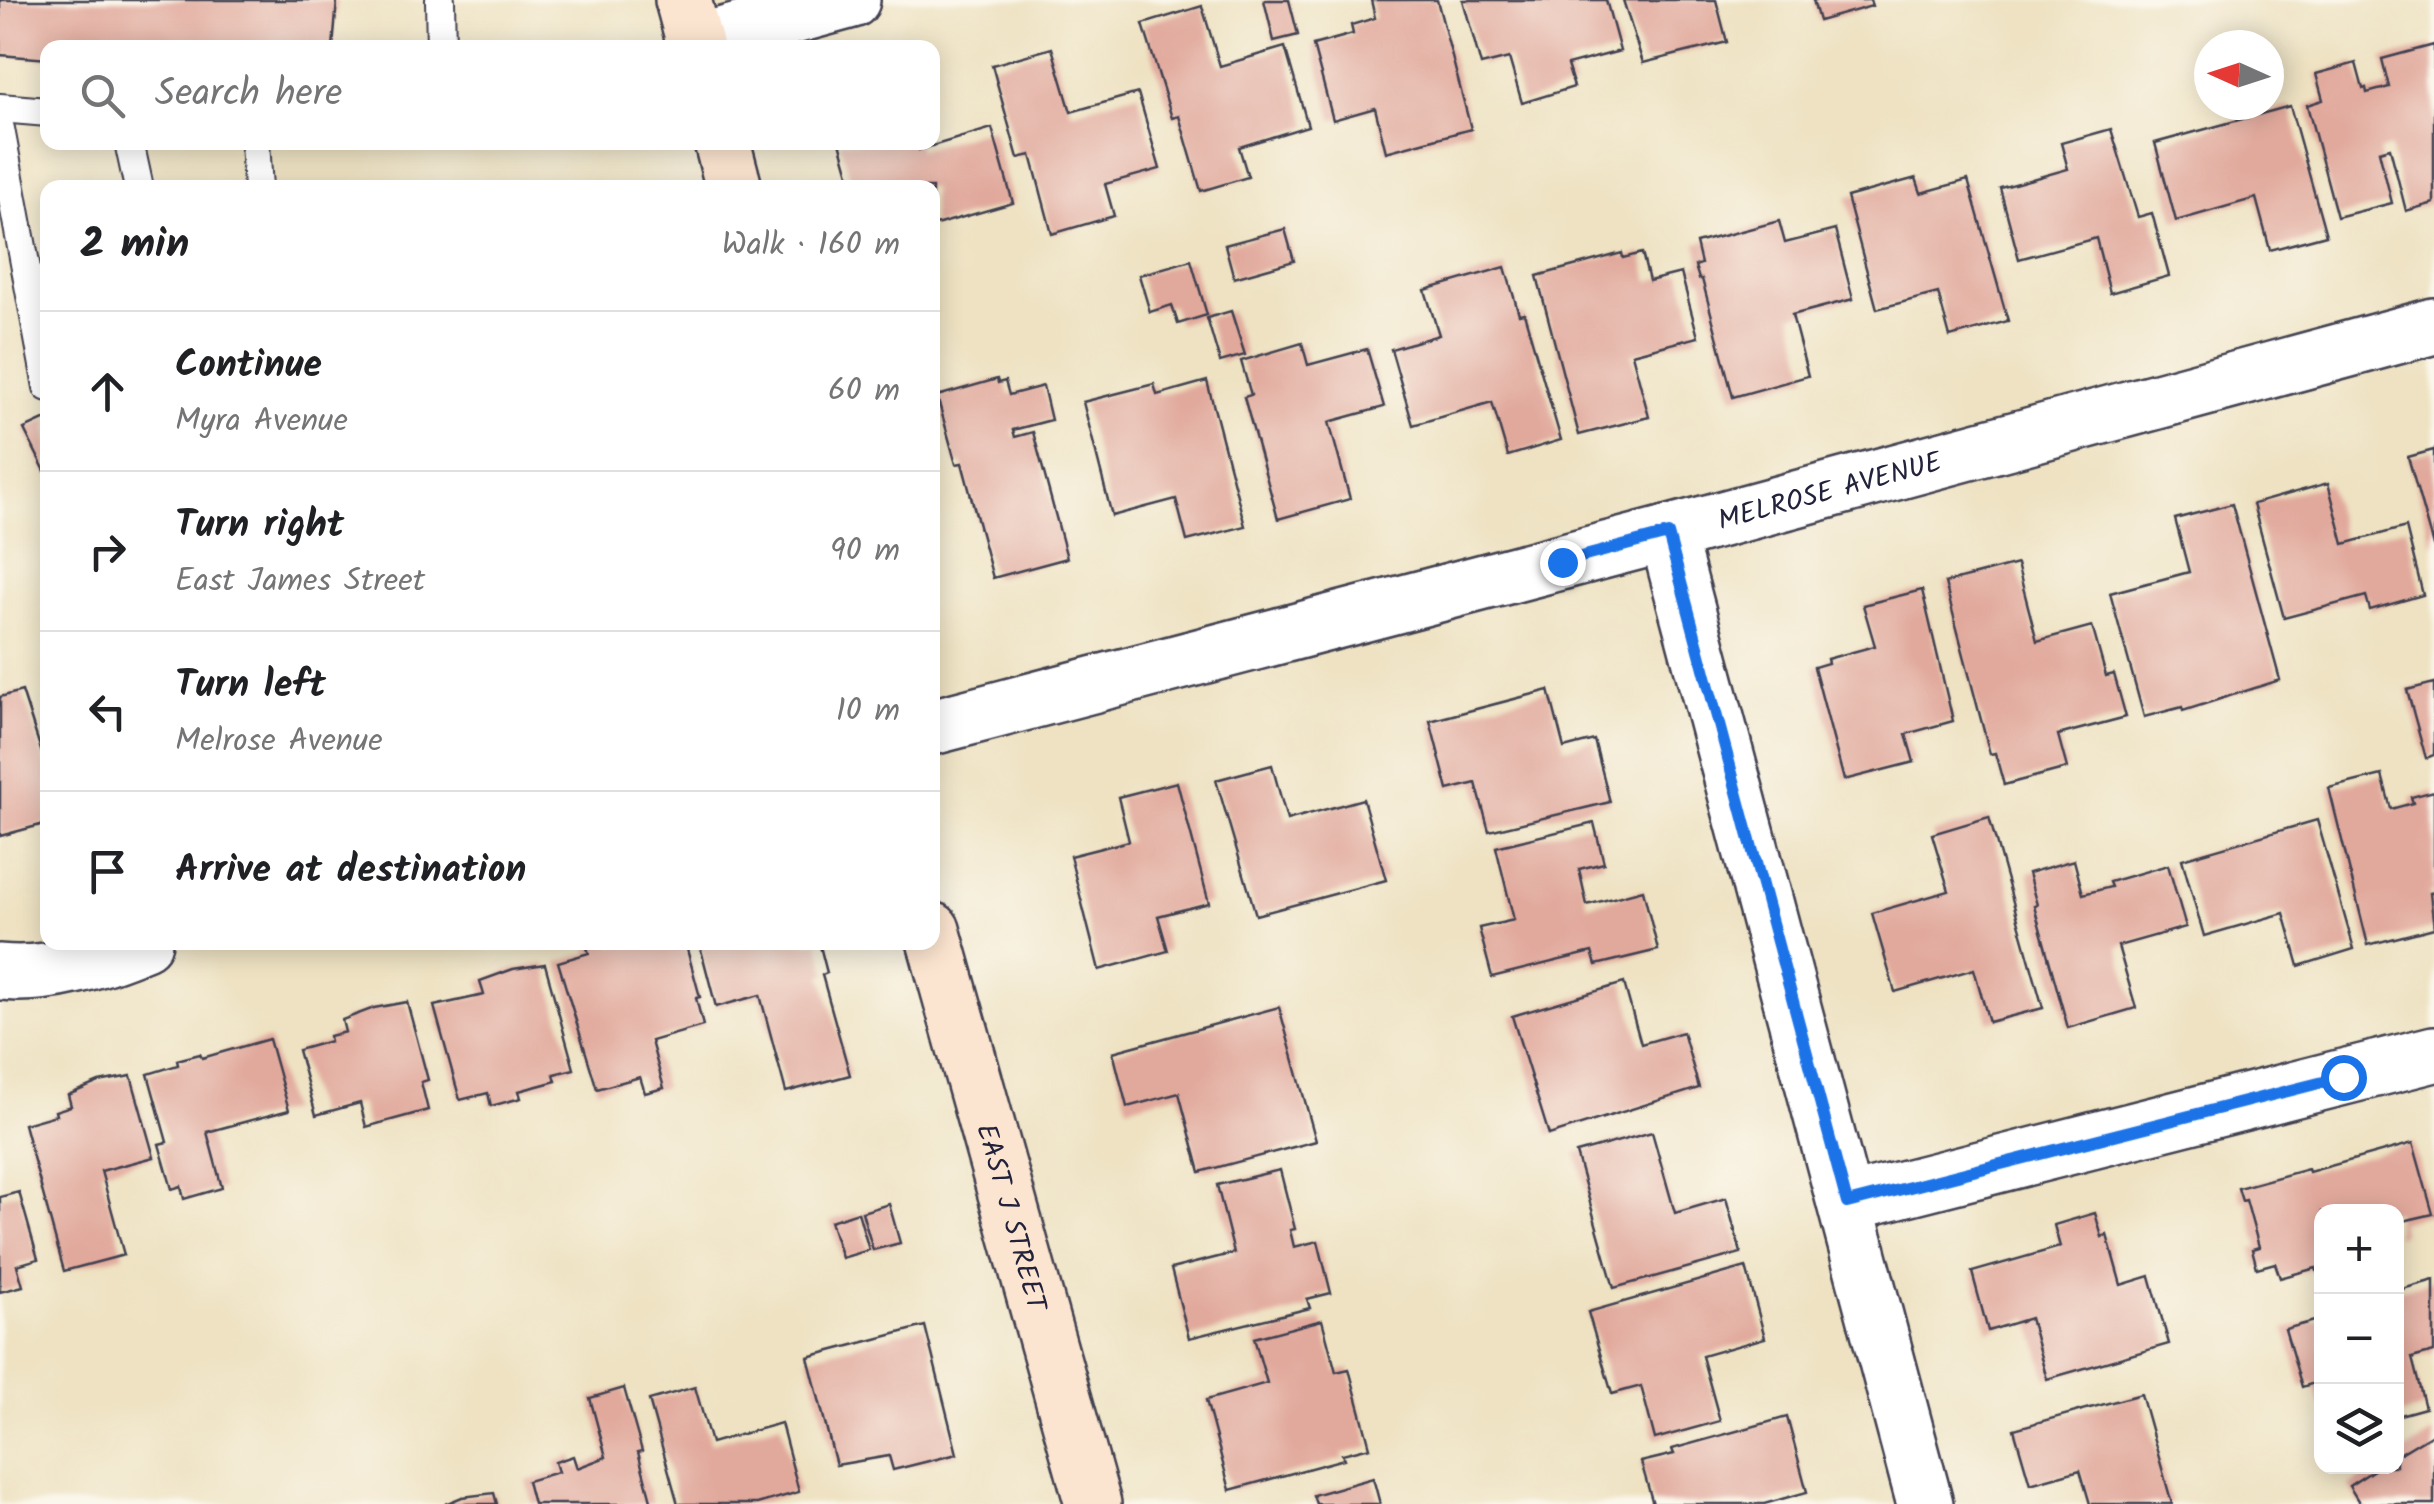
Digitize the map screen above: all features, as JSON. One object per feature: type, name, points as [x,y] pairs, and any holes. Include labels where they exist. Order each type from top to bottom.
[{"type":"street","points":[[692,30],[852,0]]},
{"type":"street","points":[[724,150],[732,180]]},
{"type":"street","name":"MELROSE AVENUE","points":[[940,725],[1668,534],[2434,326]]},
{"type":"street","points":[[1668,534],[1925,1504]]},
{"type":"street","points":[[0,972],[62,970],[125,950]]},
{"type":"street","name":"EAST J STREET","points":[[938,950],[1092,1504]]},
{"type":"street","points":[[1847,1203],[2434,1054]]},
{"type":"lane","points":[[440,0],[441,40]]},
{"type":"lane","points":[[0,108],[40,111]]},
{"type":"lane","points":[[0,130],[40,345]]},
{"type":"lane","points":[[132,150],[137,180]]},
{"type":"lane","points":[[256,150],[258,180]]},
{"type":"building","points":[[0,0],[337,0],[334,40],[40,40],[40,58],[0,55]]},
{"type":"building","points":[[1264,0],[1289,0],[1298,35],[1274,41]]},
{"type":"building","points":[[1371,0],[1437,0],[1471,129],[1386,152],[1375,108],[1333,120],[1313,45],[1353,34],[1351,25],[1375,18]]},
{"type":"building","points":[[1463,0],[1606,0],[1620,51],[1567,65],[1574,87],[1522,103],[1509,58],[1481,65]]},
{"type":"building","points":[[1623,0],[1716,0],[1727,42],[1643,63]]},
{"type":"building","points":[[1813,0],[1870,0],[1872,6],[1819,21]]},
{"type":"building","points":[[1202,6],[1220,66],[1285,47],[1308,126],[1239,147],[1248,177],[1201,191],[1179,116],[1172,118],[1143,24]]},
{"type":"building","points":[[2434,45],[2434,203],[2406,211],[2390,148],[2379,151],[2392,203],[2337,217],[2307,105],[2323,100],[2316,74],[2356,63],[2367,93],[2389,87],[2382,59]]},
{"type":"building","points":[[1052,48],[1071,112],[1138,93],[1160,169],[1105,184],[1114,216],[1052,234],[1031,155],[1018,158],[992,65]]},
{"type":"building","points":[[2290,106],[2326,235],[2270,250],[2256,198],[2176,221],[2155,143],[2239,120],[2284,120],[2284,108]]},
{"type":"building","points":[[992,128],[1013,203],[940,224],[940,180],[851,180],[842,150],[940,150],[940,144]]},
{"type":"building","points":[[2111,129],[2138,217],[2152,213],[2169,276],[2110,293],[2096,238],[2019,259],[2000,188],[2068,169],[2061,143]]},
{"type":"building","points":[[1916,178],[1921,193],[1968,180],[2008,321],[1950,337],[1938,293],[1877,309],[1847,197]]},
{"type":"building","points":[[1779,221],[1785,243],[1835,230],[1853,299],[1792,315],[1808,376],[1733,397],[1702,279],[1695,266],[1701,264],[1696,243]]},
{"type":"building","points":[[1285,229],[1294,261],[1234,278],[1225,245]]},
{"type":"building","points":[[1622,253],[1623,258],[1642,253],[1649,281],[1681,273],[1698,337],[1632,354],[1649,417],[1579,435],[1537,276]]},
{"type":"building","points":[[1191,260],[1207,315],[1178,324],[1172,305],[1150,312],[1139,275]]},
{"type":"building","points":[[1505,267],[1519,314],[1524,313],[1561,440],[1508,456],[1492,402],[1413,425],[1391,349],[1439,335],[1425,290]]},
{"type":"building","points":[[1231,311],[1245,355],[1220,362],[1207,318]]},
{"type":"building","points":[[1302,343],[1308,365],[1367,349],[1384,407],[1329,422],[1350,499],[1278,519],[1244,397],[1251,395],[1241,361]]},
{"type":"building","points":[[997,379],[998,383],[1005,381],[1009,395],[1043,386],[1051,420],[1013,430],[1015,437],[1033,432],[1067,558],[993,578],[962,463],[956,464],[940,395]]},
{"type":"building","points":[[1207,381],[1245,526],[1187,541],[1176,499],[1112,516],[1083,402],[1154,384],[1157,395]]},
{"type":"building","points":[[40,422],[40,461],[24,429]]},
{"type":"building","points":[[2434,450],[2434,546],[2433,546],[2408,457]]},
{"type":"building","points":[[2328,483],[2344,544],[2406,527],[2423,595],[2370,610],[2366,596],[2284,618],[2253,504]]},
{"type":"building","points":[[2232,504],[2280,680],[2183,711],[2182,707],[2144,717],[2110,593],[2189,572],[2175,519]]},
{"type":"building","points":[[2017,564],[2037,641],[2092,626],[2106,676],[2114,674],[2126,717],[2058,735],[2067,768],[2004,785],[1995,753],[1990,754],[1945,583]]},
{"type":"building","points":[[1922,590],[1953,721],[1906,734],[1914,762],[1844,780],[1814,667],[1828,663],[1827,659],[1875,646],[1863,605]]},
{"type":"building","points":[[2434,683],[2434,755],[2426,758],[2407,690]]},
{"type":"building","points":[[1549,690],[1564,748],[1594,740],[1610,802],[1489,831],[1476,783],[1448,790],[1430,721]]},
{"type":"building","points":[[22,691],[40,747],[40,825],[0,836],[0,697]]},
{"type":"building","points":[[1272,765],[1287,820],[1363,799],[1386,880],[1256,915],[1216,780]]},
{"type":"building","points":[[2382,775],[2391,809],[2413,803],[2411,797],[2434,791],[2434,892],[2430,893],[2434,928],[2368,945],[2329,788]]},
{"type":"building","points":[[1177,782],[1209,903],[1158,916],[1168,951],[1099,970],[1070,856],[1129,841],[1118,797]]},
{"type":"building","points":[[1989,817],[2043,1008],[1989,1022],[1974,969],[1895,992],[1872,913],[1949,891],[1932,834]]},
{"type":"building","points":[[2317,820],[2354,949],[2299,966],[2284,913],[2204,936],[2182,859]]},
{"type":"building","points":[[1594,823],[1604,863],[1579,869],[1587,905],[1643,890],[1658,950],[1596,965],[1592,952],[1492,977],[1479,928],[1514,920],[1496,847]]},
{"type":"building","points":[[2074,860],[2083,894],[2168,865],[2186,927],[2118,946],[2136,1008],[2068,1028],[2028,873]]},
{"type":"building","points":[[588,950],[687,950],[703,1026],[651,1041],[664,1088],[645,1093],[640,1077],[597,1089],[558,962],[589,953]]},
{"type":"building","points":[[701,950],[821,950],[827,973],[822,975],[850,1075],[786,1092],[760,995],[716,1007]]},
{"type":"building","points":[[545,964],[574,1069],[554,1074],[556,1081],[519,1091],[521,1098],[491,1106],[488,1093],[460,1100],[434,1006],[484,995],[480,981],[513,969]]},
{"type":"building","points":[[1624,983],[1641,1044],[1683,1032],[1699,1088],[1549,1135],[1512,1016]]},
{"type":"building","points":[[407,1002],[428,1080],[421,1082],[428,1110],[366,1127],[360,1103],[316,1115],[298,1050],[330,1041],[329,1036],[345,1032],[342,1020],[374,1008]]},
{"type":"building","points":[[1279,1007],[1316,1141],[1200,1172],[1179,1093],[1127,1107],[1113,1052]]},
{"type":"building","points":[[269,1039],[289,1110],[207,1132],[222,1188],[184,1199],[181,1186],[172,1189],[159,1144],[167,1142],[148,1074],[178,1065],[177,1060],[200,1054],[202,1058]]},
{"type":"building","points":[[131,1076],[154,1157],[101,1171],[124,1255],[64,1271],[24,1124],[56,1115],[55,1111],[71,1106],[68,1095],[99,1082]]},
{"type":"building","points":[[1652,1132],[1675,1213],[1726,1198],[1741,1253],[1614,1288],[1576,1153]]},
{"type":"building","points":[[2413,1143],[2433,1214],[2404,1221],[2404,1204],[2314,1204],[2314,1269],[2280,1278],[2275,1263],[2257,1268],[2252,1249],[2259,1247],[2246,1200],[2242,1201],[2238,1188],[2308,1169],[2309,1172]]},
{"type":"building","points":[[1280,1170],[1295,1229],[1290,1230],[1294,1247],[1318,1241],[1331,1293],[1307,1299],[1310,1308],[1189,1338],[1171,1269],[1234,1253],[1217,1185]]},
{"type":"building","points":[[19,1192],[38,1259],[17,1265],[23,1286],[0,1292],[0,1197]]},
{"type":"building","points":[[889,1204],[900,1243],[873,1250],[862,1212]]},
{"type":"building","points":[[858,1212],[869,1250],[842,1258],[830,1221]]},
{"type":"building","points":[[2095,1213],[2102,1237],[2107,1235],[2121,1285],[2150,1276],[2169,1344],[2047,1379],[2030,1318],[1988,1331],[1972,1272],[2060,1247],[2054,1225]]},
{"type":"building","points":[[1746,1267],[1765,1338],[1702,1356],[1720,1421],[1655,1439],[1641,1386],[1612,1394],[1588,1312]]},
{"type":"building","points":[[2434,1280],[2434,1352],[2412,1358],[2425,1408],[2404,1414],[2404,1294],[2404,1289]]},
{"type":"building","points":[[1322,1320],[1336,1372],[1349,1369],[1370,1447],[1342,1454],[1344,1459],[1230,1490],[1206,1400],[1267,1383],[1254,1338]]},
{"type":"building","points":[[2314,1321],[2314,1383],[2302,1387],[2285,1329]]},
{"type":"building","points":[[925,1326],[957,1454],[893,1470],[889,1456],[836,1465],[808,1357]]},
{"type":"building","points":[[695,1387],[711,1443],[781,1423],[799,1492],[757,1504],[678,1504],[649,1400]]},
{"type":"building","points":[[624,1388],[652,1504],[533,1504],[527,1481],[558,1472],[555,1462],[573,1456],[577,1468],[606,1457],[590,1398]]},
{"type":"building","points":[[2141,1394],[2172,1504],[2090,1504],[2080,1470],[2030,1484],[2014,1429]]},
{"type":"building","points":[[1787,1417],[1807,1492],[1764,1504],[1653,1504],[1641,1462],[1674,1454],[1672,1449]]},
{"type":"building","points":[[2434,1433],[2434,1504],[2360,1504],[2349,1486],[2368,1474],[2404,1474],[2404,1451]]},
{"type":"building","points":[[1373,1478],[1380,1504],[1316,1504],[1313,1495]]},
{"type":"building","points":[[494,1493],[497,1504],[445,1504],[462,1497]]},
{"type":"route","points":[[1562,562],[1668,534],[1847,1203],[2343,1077]]}]
